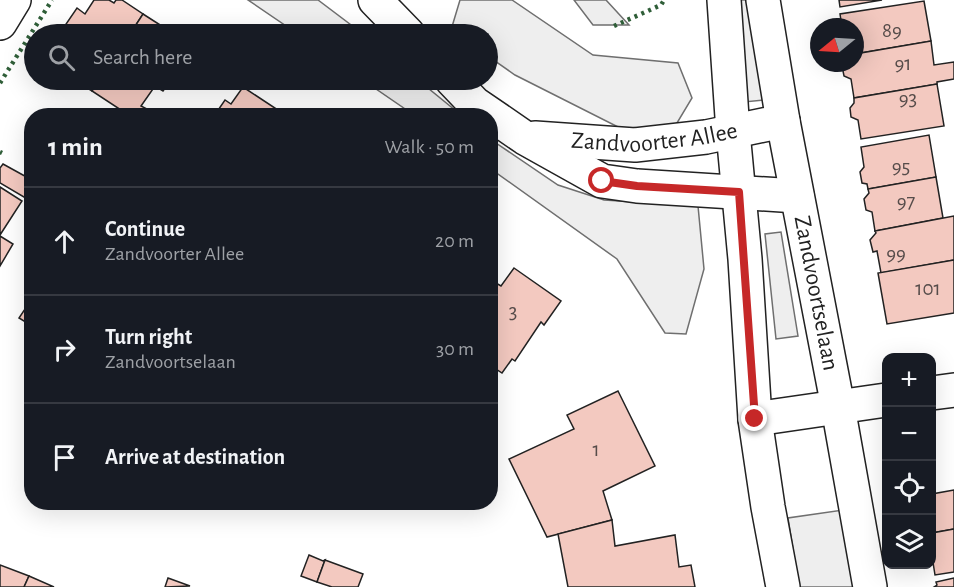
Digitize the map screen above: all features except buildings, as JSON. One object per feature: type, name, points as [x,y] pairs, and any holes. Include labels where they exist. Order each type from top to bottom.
[{"type":"main road","points":[[0,23],[14,0]]},
{"type":"main road","points":[[375,0],[398,24]]},
{"type":"main road","points":[[724,0],[755,419],[783,587]]},
{"type":"main road","name":"Zandvoortselaan","points":[[763,0],[783,121],[870,587]]},
{"type":"main road","name":"Zandvoorter Allee","points":[[462,90],[482,108]]},
{"type":"main road","name":"Zandvoorter Allee","points":[[498,119],[525,138],[602,181],[637,186],[797,196]]},
{"type":"main road","name":"Zandvoorter Allee","points":[[525,138],[634,145],[706,137],[783,121]]},
{"type":"main road","points":[[936,392],[954,390]]},
{"type":"main road","points":[[755,419],[882,401]]},
{"type":"shaded area","points":[[248,0],[318,0],[350,24],[283,24]]},
{"type":"shaded area","points":[[460,0],[512,0],[593,55],[678,63],[692,98],[674,128],[650,131],[620,128],[515,75],[498,63],[498,24],[453,24]]},
{"type":"shaded area","points":[[574,0],[606,0],[629,25],[593,25]]},
{"type":"shaded area","points":[[734,0],[748,0],[765,100],[744,102]]},
{"type":"shaded area","points":[[378,90],[430,90],[452,108],[404,108]]},
{"type":"shaded area","points":[[498,144],[558,185],[604,200],[698,206],[704,269],[686,334],[665,333],[617,259],[498,174]]},
{"type":"shaded area","points":[[781,232],[798,336],[776,339],[765,234]]},
{"type":"shaded area","points":[[843,510],[857,587],[799,587],[788,518]]},
{"type":"hedge","points":[[37,24],[52,0]]},
{"type":"hedge","points":[[614,26],[661,5],[664,0]]},
{"type":"hedge","points":[[0,83],[24,45]]},
{"type":"route","points":[[602,181],[637,186],[739,192],[755,419]]}]
